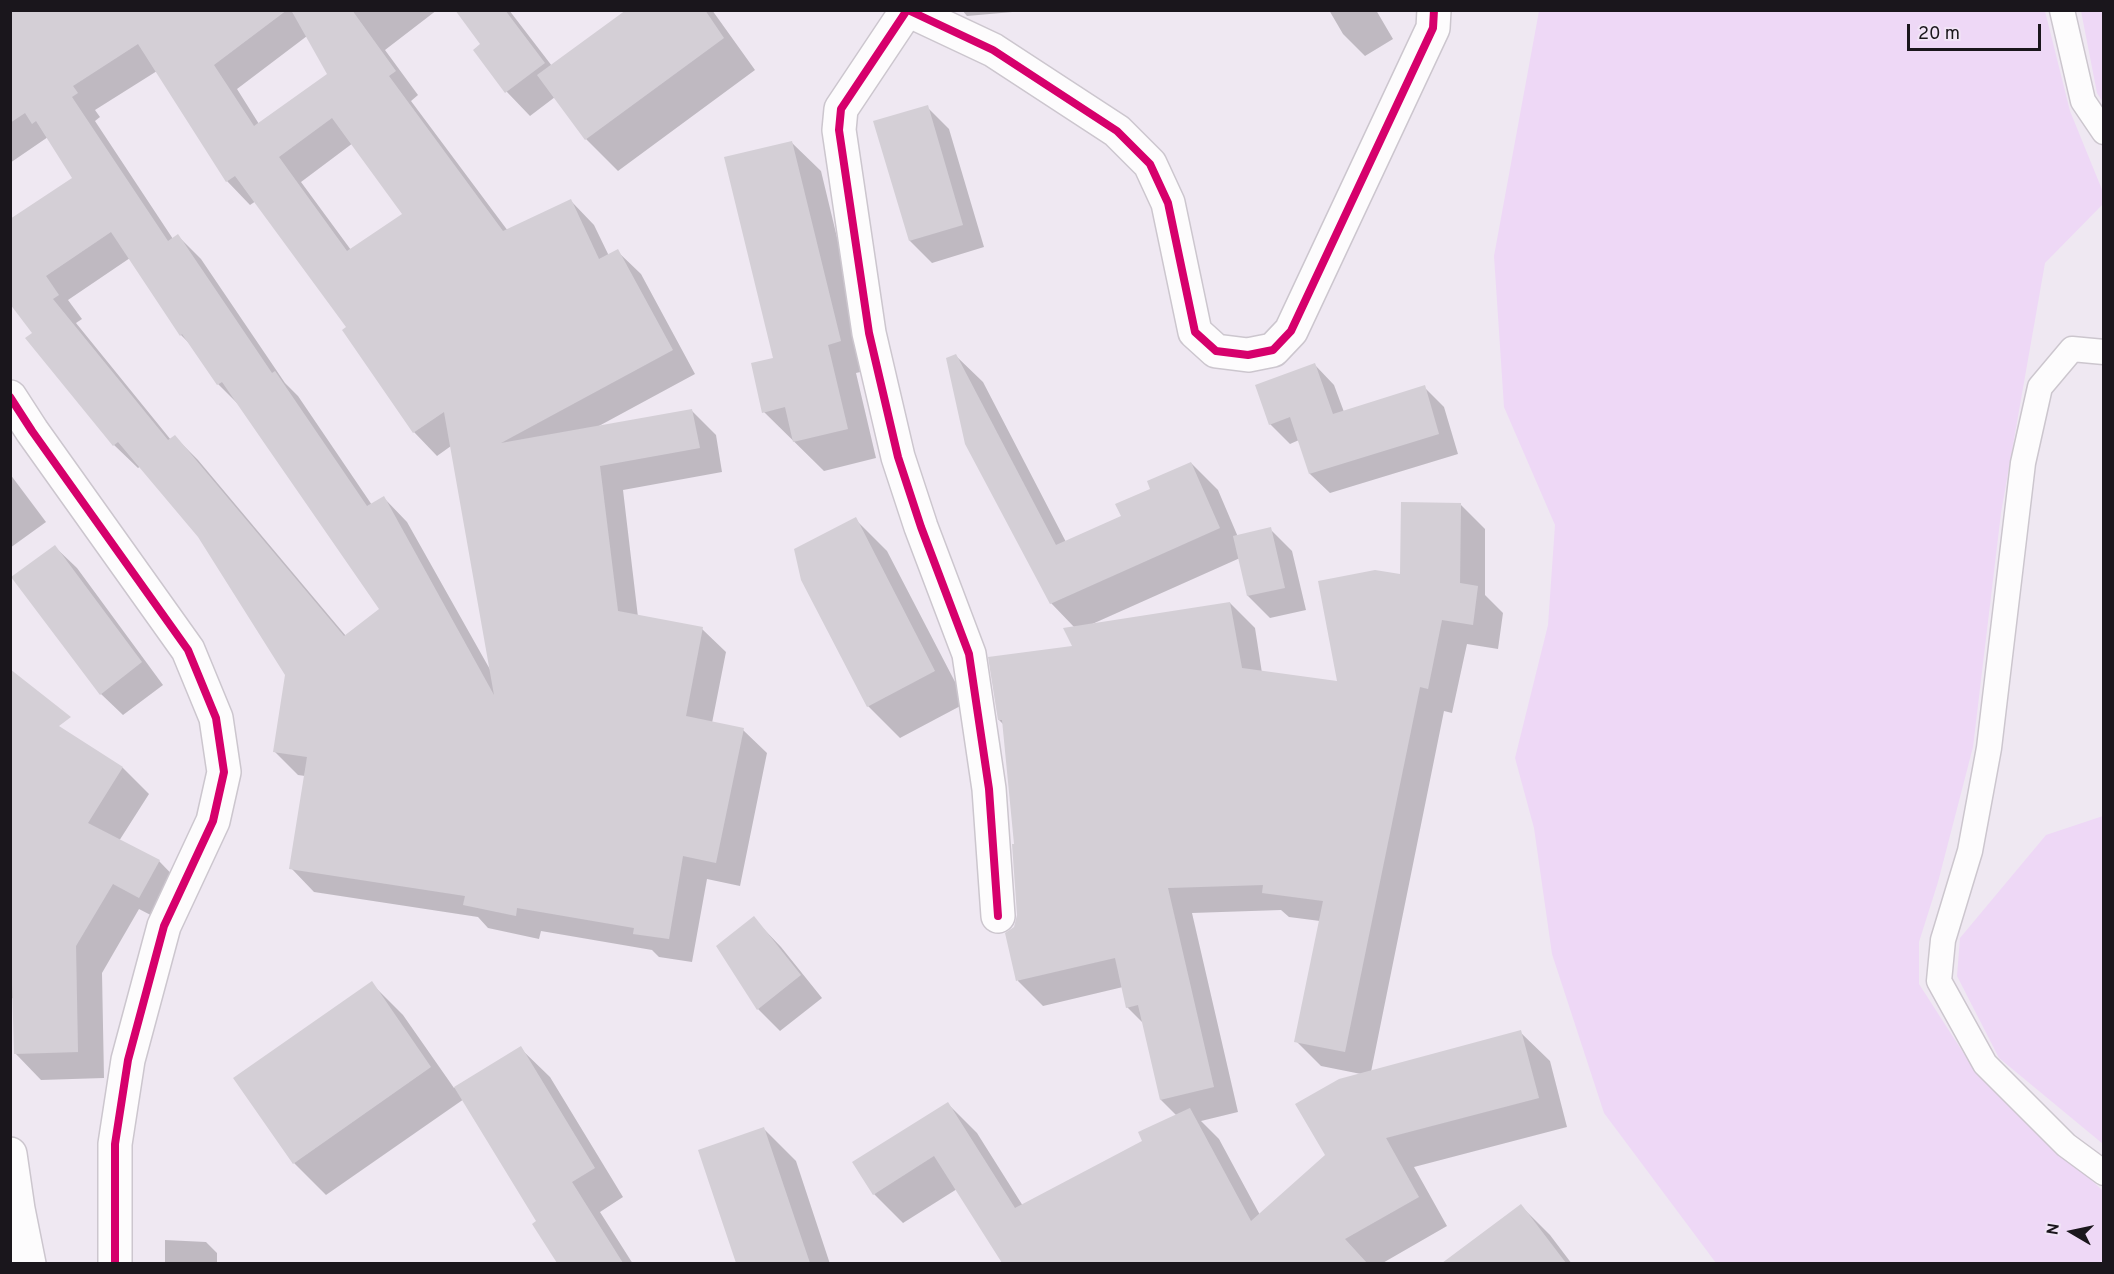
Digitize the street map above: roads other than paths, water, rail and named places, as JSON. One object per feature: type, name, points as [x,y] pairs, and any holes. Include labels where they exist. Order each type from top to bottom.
[{"type":"street","points":[[998,916],[989,789],[969,654],[921,527],[898,457],[869,333],[839,130],[841,109],[907,10],[993,50],[1117,131],[1150,164],[1168,203],[1195,332],[1216,351],[1248,354],[1273,350],[1291,331],[1433,28],[1434,10]]},
{"type":"street","points":[[10,397],[188,650],[216,718],[224,772],[213,821],[164,926],[128,1060],[115,1144],[115,1263]]},
{"type":"street","points":[[10,1154],[29,1263]]},
{"type":"lane","points":[[2062,10],[2083,101],[2103,132]]},
{"type":"lane","points":[[2103,352],[2072,349],[2040,387],[2023,463],[1987,760],[1970,851],[1943,940],[1939,981],[1985,1064],[2066,1145],[2103,1173]]}]
